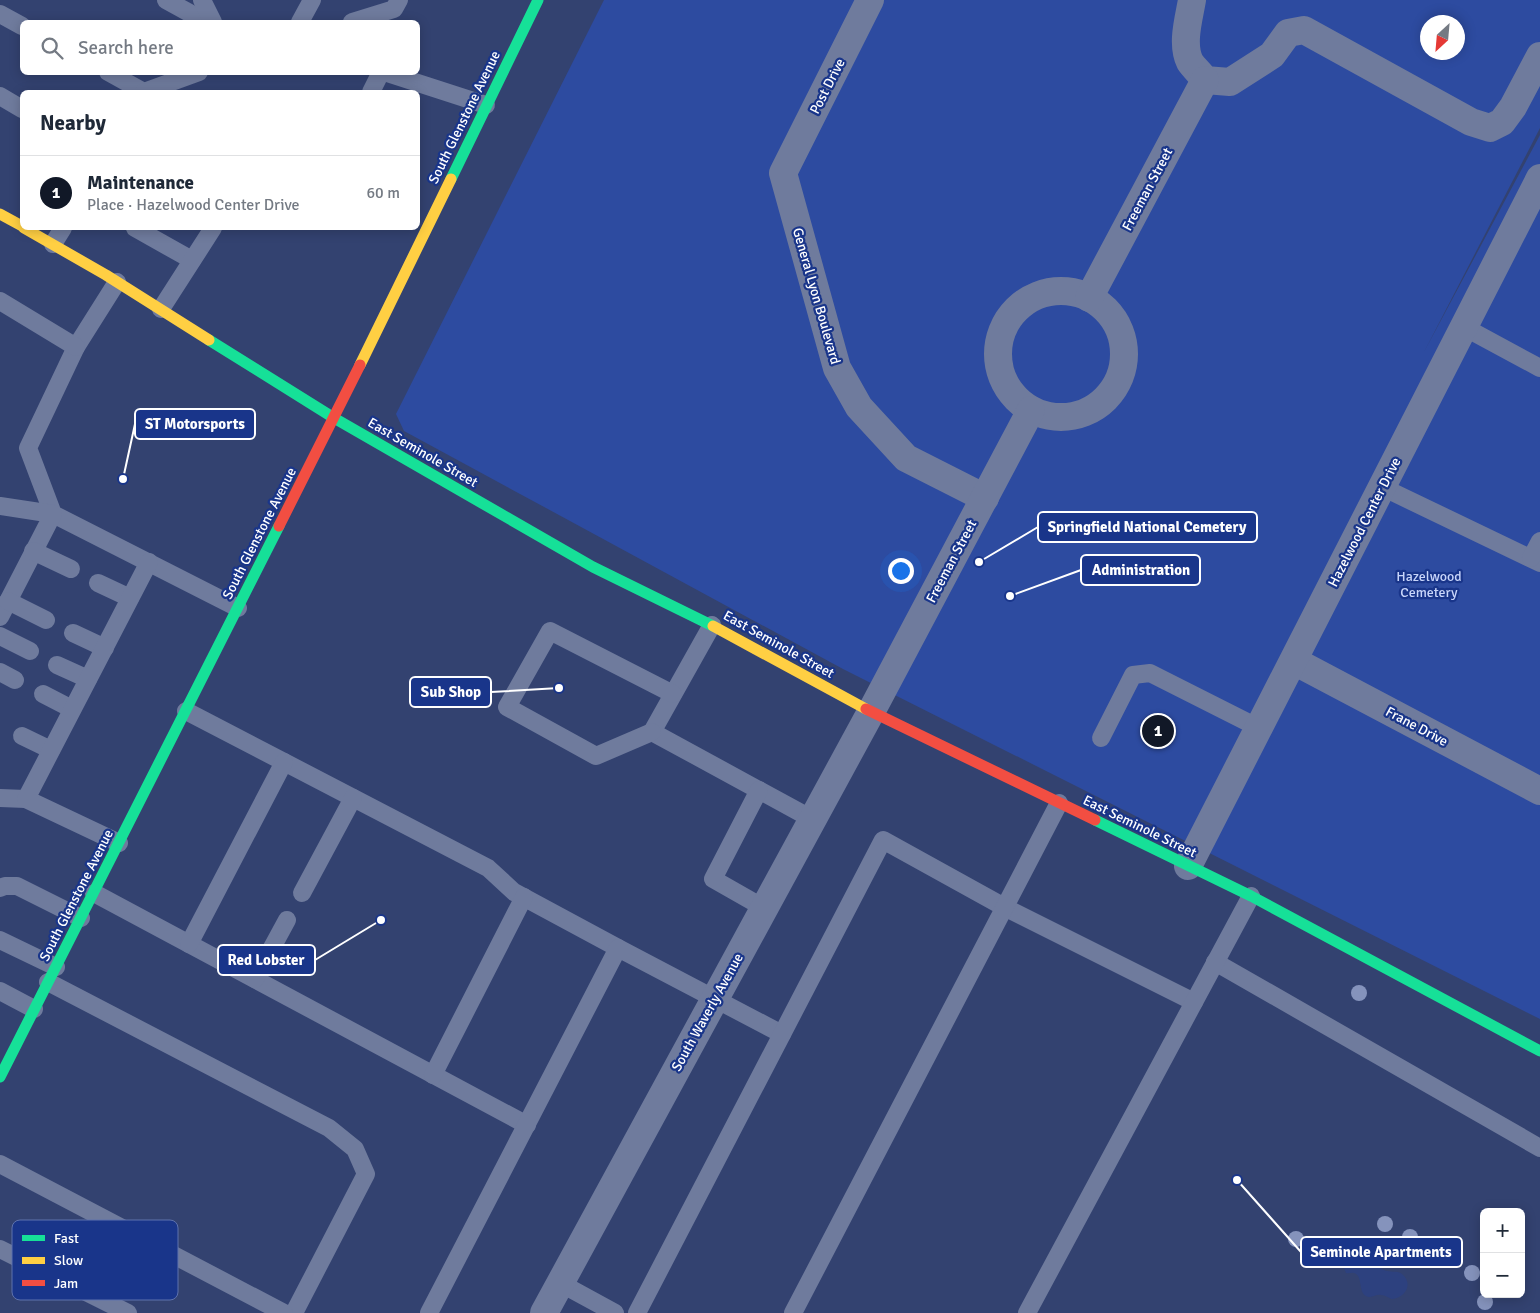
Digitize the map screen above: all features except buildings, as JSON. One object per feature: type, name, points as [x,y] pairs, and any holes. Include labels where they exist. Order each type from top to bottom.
[{"type":"street","name":"South Glenstone Avenue","points":[[425,215],[486,105],[538,0]]},
{"type":"street","name":"Post Drive","points":[[783,172],[870,0]]},
{"type":"street","points":[[1192,0],[1186,37],[1187,49],[1190,61],[1205,80],[1230,82],[1272,55],[1288,33],[1304,30],[1471,122],[1490,128],[1502,122],[1513,107],[1540,56]]},
{"type":"street","name":"Freeman Street","points":[[1090,298],[1205,80]]},
{"type":"street","name":"General Lyon Boulevard","points":[[783,172],[836,368],[859,407],[906,458],[985,498]]},
{"type":"street","name":"Hazelwood Center Drive","points":[[1188,866],[1540,178]]},
{"type":"street","name":"East Seminole Street","points":[[0,214],[20,225]]},
{"type":"street","name":"East Seminole Street","points":[[28,230],[161,309],[334,418],[593,567],[712,624],[871,712],[1251,896],[1540,1051]]},
{"type":"street","name":"South Glenstone Avenue","points":[[0,1078],[334,418],[418,230]]},
{"type":"street","points":[[1047,292],[1069,292],[1090,298],[1106,310],[1117,326],[1123,345],[1123,364],[1117,383],[1105,399],[1089,410],[1070,416],[1050,417],[1031,410],[1014,397],[1002,378],[997,357],[1000,335],[1010,316],[1026,301],[1047,292]]},
{"type":"street","name":"Freeman Street","points":[[871,712],[1031,410]]},
{"type":"street","name":"Frane Drive","points":[[1294,661],[1540,790]]},
{"type":"street","name":"South Waverly Avenue","points":[[544,1313],[871,712]]},
{"type":"lane","points":[[166,0],[202,20]]},
{"type":"lane","points":[[202,0],[212,20]]},
{"type":"lane","points":[[301,20],[312,0]]},
{"type":"lane","points":[[359,20],[394,10],[399,0]]},
{"type":"lane","points":[[0,14],[20,25]]},
{"type":"lane","points":[[113,75],[140,90]]},
{"type":"lane","points":[[150,90],[191,75]]},
{"type":"lane","points":[[372,90],[380,75]]},
{"type":"lane","points":[[388,75],[414,88],[486,105]]},
{"type":"lane","points":[[0,96],[20,108]]},
{"type":"lane","points":[[53,244],[62,230]]},
{"type":"lane","points":[[139,230],[192,260]]},
{"type":"lane","points":[[161,309],[212,230]]},
{"type":"lane","points":[[0,618],[53,514],[28,448],[76,347],[117,282]]},
{"type":"lane","points":[[0,301],[76,347]]},
{"type":"lane","points":[[1464,326],[1540,368]]},
{"type":"lane","points":[[1382,487],[1536,560],[1540,541]]},
{"type":"lane","points":[[0,506],[53,514],[238,608]]},
{"type":"lane","points":[[34,551],[71,569]]},
{"type":"lane","points":[[26,799],[149,562]]},
{"type":"lane","points":[[98,583],[130,598]]},
{"type":"lane","points":[[8,601],[46,620]]},
{"type":"lane","points":[[674,694],[550,631],[507,707],[596,756],[652,732],[674,694],[712,624]]},
{"type":"lane","points":[[73,633],[104,648]]},
{"type":"lane","points":[[0,636],[30,651]]},
{"type":"lane","points":[[57,665],[88,680]]},
{"type":"lane","points":[[1101,738],[1134,676],[1150,673],[1259,728]]},
{"type":"lane","points":[[43,694],[72,709]]},
{"type":"lane","points":[[186,711],[488,868],[514,892],[524,898],[782,1034]]},
{"type":"lane","points":[[652,732],[812,819]]},
{"type":"lane","points":[[22,736],[52,750]]},
{"type":"lane","points":[[189,944],[284,762]]},
{"type":"lane","points":[[758,790],[713,879],[764,908]]},
{"type":"lane","points":[[0,798],[26,799],[118,843]]},
{"type":"lane","points":[[302,893],[352,798]]},
{"type":"lane","points":[[793,1313],[1006,908],[1059,803]]},
{"type":"lane","points":[[636,1313],[883,840],[1006,908],[1194,1002]]},
{"type":"lane","points":[[0,888],[17,886],[81,918]]},
{"type":"lane","points":[[94,893],[527,1125]]},
{"type":"lane","points":[[1028,1313],[1251,896]]},
{"type":"lane","points":[[433,1074],[524,898]]},
{"type":"lane","points":[[255,979],[287,920]]},
{"type":"lane","points":[[0,940],[52,974],[329,1128],[355,1149],[366,1174],[294,1313]]},
{"type":"lane","points":[[429,1313],[618,948]]},
{"type":"lane","points":[[1216,962],[1540,1148]]},
{"type":"lane","points":[[0,992],[34,1009]]},
{"type":"lane","points":[[0,1164],[106,1220]]},
{"type":"lane","points":[[0,1249],[12,1255]]},
{"type":"lane","points":[[178,1257],[284,1313]]},
{"type":"lane","points":[[560,1283],[615,1313]]},
{"type":"lane","points":[[102,1300],[128,1313]]},
{"type":"green space","name":"Hazelwood Cemetery","points":[[604,0],[1540,0],[1540,128],[1424,352],[1540,135],[1540,1019],[843,669],[404,431],[396,414]]},
{"type":"shaded area","points":[[1365,1257],[1371,1259],[1384,1270],[1398,1272],[1406,1278],[1408,1286],[1401,1296],[1392,1299],[1382,1295],[1370,1297],[1364,1294],[1357,1274],[1346,1273],[1344,1268],[1346,1264],[1353,1264]]},
{"type":"traffic: fast","points":[[451,179],[538,0]]},
{"type":"traffic: fast","points":[[209,340],[334,418],[593,567],[713,626]]},
{"type":"traffic: fast","points":[[0,1077],[279,526]]},
{"type":"traffic: fast","points":[[1095,820],[1251,896],[1540,1051]]},
{"type":"traffic: slow","points":[[360,365],[451,179]]},
{"type":"traffic: slow","points":[[0,214],[20,225]]},
{"type":"traffic: slow","points":[[27,230],[106,275],[209,340]]},
{"type":"traffic: slow","points":[[713,626],[866,709]]},
{"type":"traffic: jam","points":[[279,526],[360,365]]},
{"type":"traffic: jam","points":[[866,709],[1095,820]]},
{"type":"place","name":"ST Motorsports","points":[[123,479]]},
{"type":"place","name":"Springfield National Cemetery","points":[[979,562]]},
{"type":"place","name":"Administration","points":[[1010,596]]},
{"type":"place","name":"Sub Shop","points":[[559,688]]},
{"type":"place","name":"Maintenance","points":[[1158,731]]},
{"type":"place","name":"Red Lobster","points":[[381,920]]},
{"type":"place","name":"Seminole Apartments","points":[[1237,1180]]}]
